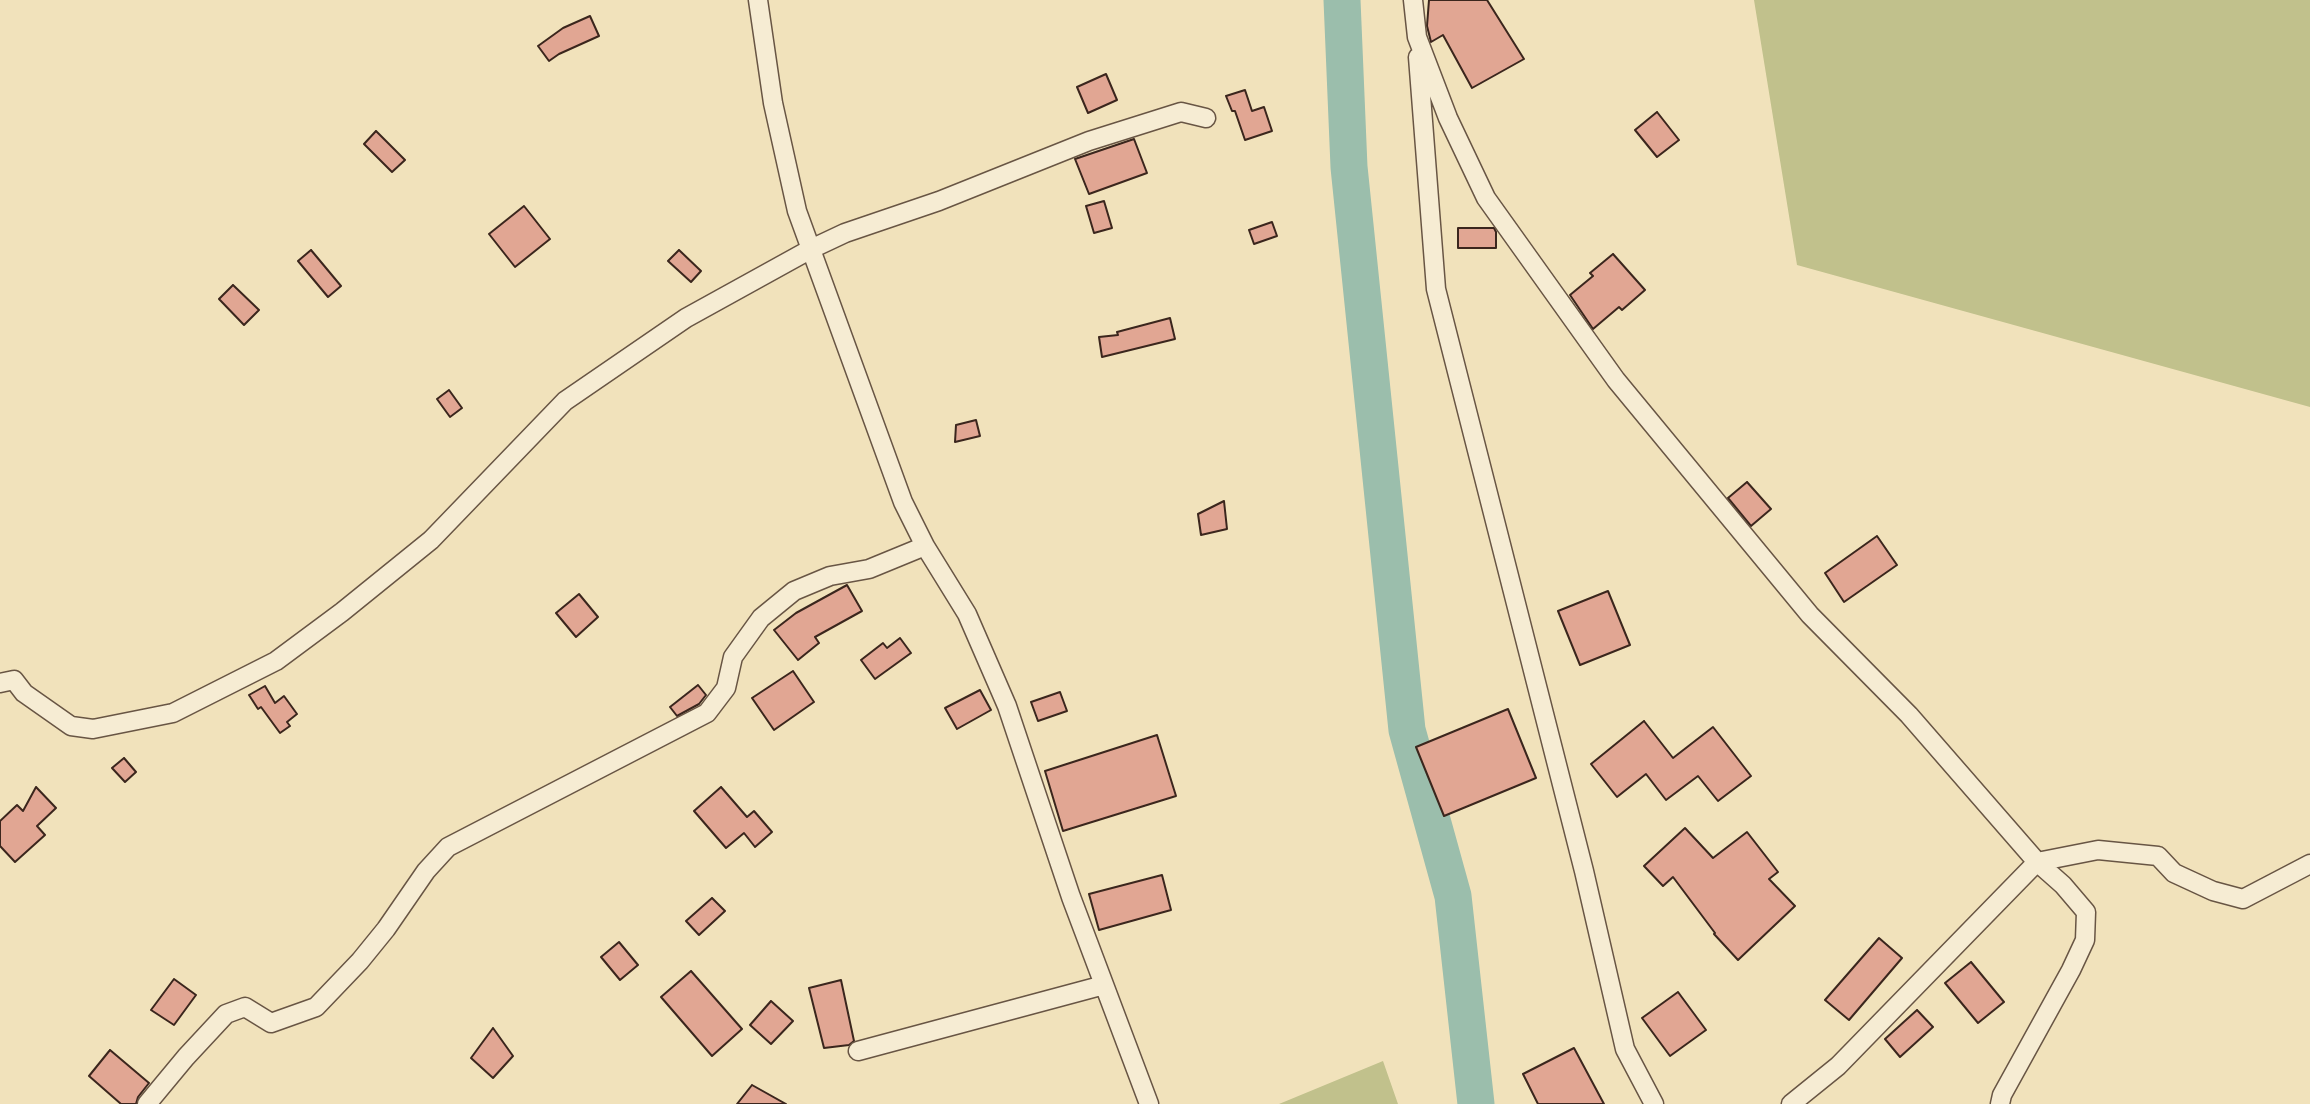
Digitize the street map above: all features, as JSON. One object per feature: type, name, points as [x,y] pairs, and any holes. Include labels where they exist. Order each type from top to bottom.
[{"type":"street","points":[[758,0],[773,103],[797,211],[903,502],[925,546],[968,614],[1007,706],[1071,897],[1149,1104]]},
{"type":"street","points":[[1413,0],[1436,289],[1584,871],[1625,1049],[1654,1104]]},
{"type":"street","points":[[1417,37],[1448,118],[1486,198],[1616,380],[1810,615],[1909,715],[2037,862],[2063,885],[2087,912],[2085,940],[2002,1095],[2000,1104]]},
{"type":"street","points":[[0,683],[14,680],[24,693],[71,726],[93,729],[173,713],[275,661],[342,612],[431,540],[565,401],[686,318],[845,233],[939,201],[1089,141],[1181,112],[1206,118]]},
{"type":"street","points":[[147,1104],[186,1056],[226,1014],[245,1007],[271,1023],[316,1007],[360,961],[426,871],[448,848],[707,713],[726,688],[733,657],[740,647],[761,618],[794,591],[831,576],[869,569],[925,546]]},
{"type":"street","points":[[1791,1104],[1839,1066],[2037,862],[2098,850],[2158,856],[2174,873],[2213,891],[2243,899],[2310,864]]},
{"type":"street","points":[[858,1051],[1104,985]]},
{"type":"green space","points":[[1754,0],[2310,0],[2310,407],[1797,265]]},
{"type":"green space","points":[[1383,1061],[1398,1104],[1279,1104]]},
{"type":"building","points":[[1429,0],[1487,0],[1524,59],[1472,88],[1443,35],[1431,42],[1427,26]]},
{"type":"building","points":[[590,16],[599,36],[549,61],[538,46],[563,28]]},
{"type":"building","points":[[1106,74],[1117,100],[1088,113],[1077,87]]},
{"type":"building","points":[[1245,90],[1252,111],[1264,107],[1272,131],[1245,140],[1235,111],[1232,111],[1226,96]]},
{"type":"building","points":[[1657,112],[1679,140],[1657,157],[1635,130]]},
{"type":"building","points":[[376,131],[405,160],[392,172],[364,144]]},
{"type":"building","points":[[1134,139],[1147,173],[1089,194],[1075,159]]},
{"type":"building","points":[[1104,201],[1112,228],[1094,233],[1086,206]]},
{"type":"building","points":[[524,206],[550,239],[515,267],[489,234]]},
{"type":"building","points":[[1272,222],[1277,236],[1254,244],[1249,230]]},
{"type":"building","points":[[1458,228],[1494,228],[1496,248],[1458,248]]},
{"type":"building","points":[[311,250],[341,286],[328,297],[298,261]]},
{"type":"building","points":[[679,250],[701,271],[691,282],[668,261]]},
{"type":"building","points":[[1613,254],[1645,290],[1622,310],[1619,307],[1593,329],[1570,295],[1593,276],[1590,273]]},
{"type":"building","points":[[233,285],[259,310],[244,325],[219,299]]},
{"type":"building","points":[[1170,318],[1175,339],[1102,357],[1099,337],[1118,335],[1117,332]]},
{"type":"building","points":[[449,390],[462,408],[450,417],[437,399]]},
{"type":"building","points":[[976,420],[980,436],[955,442],[956,425]]},
{"type":"building","points":[[1747,482],[1771,509],[1751,526],[1728,498]]},
{"type":"building","points":[[1224,501],[1227,529],[1201,535],[1198,514]]},
{"type":"building","points":[[1877,536],[1897,565],[1844,602],[1825,573]]},
{"type":"building","points":[[847,585],[862,611],[815,637],[819,643],[798,660],[774,630],[796,613]]},
{"type":"building","points":[[1608,591],[1630,645],[1580,665],[1558,611]]},
{"type":"building","points":[[579,594],[598,617],[576,637],[556,613]]},
{"type":"building","points":[[900,638],[911,653],[875,679],[861,660],[883,643],[887,648]]},
{"type":"building","points":[[793,671],[814,702],[774,730],[752,698]]},
{"type":"building","points":[[698,685],[706,695],[699,704],[677,716],[670,707]]},
{"type":"building","points":[[265,686],[275,703],[284,696],[297,714],[287,722],[290,726],[280,733],[249,695]]},
{"type":"building","points":[[980,690],[991,710],[957,729],[945,708]]},
{"type":"building","points":[[1060,692],[1067,711],[1038,721],[1031,702]]},
{"type":"building","points":[[1508,709],[1536,778],[1444,816],[1416,747]]},
{"type":"building","points":[[1644,721],[1673,758],[1713,727],[1751,776],[1718,801],[1698,776],[1666,800],[1646,774],[1617,797],[1591,764]]},
{"type":"building","points":[[1157,735],[1176,796],[1063,831],[1045,771]]},
{"type":"building","points":[[124,758],[136,772],[125,782],[112,768]]},
{"type":"building","points":[[36,787],[56,808],[37,826],[45,835],[15,862],[0,846],[0,821],[17,805],[23,811]]},
{"type":"building","points":[[721,787],[747,817],[754,811],[772,832],[755,847],[744,833],[726,848],[694,811]]},
{"type":"building","points":[[1685,828],[1713,858],[1747,832],[1778,872],[1769,879],[1795,906],[1738,960],[1714,934],[1673,877],[1663,886],[1644,866]]},
{"type":"building","points":[[1162,875],[1171,910],[1099,930],[1089,894]]},
{"type":"building","points":[[712,898],[725,911],[699,935],[686,921]]},
{"type":"building","points":[[1879,938],[1902,958],[1849,1020],[1825,1000]]},
{"type":"building","points":[[619,942],[638,965],[620,980],[601,957]]},
{"type":"building","points":[[1971,962],[2004,1002],[1978,1023],[1945,983]]},
{"type":"building","points":[[691,971],[742,1029],[712,1056],[661,997]]},
{"type":"building","points":[[174,979],[196,995],[174,1025],[151,1010]]},
{"type":"building","points":[[841,980],[854,1041],[849,1045],[824,1048],[809,988]]},
{"type":"building","points":[[1678,992],[1706,1030],[1670,1056],[1642,1018]]},
{"type":"building","points":[[771,1001],[793,1021],[771,1044],[750,1025]]},
{"type":"building","points":[[1917,1010],[1933,1027],[1900,1057],[1885,1039]]},
{"type":"building","points":[[493,1028],[513,1056],[493,1078],[471,1058]]},
{"type":"building","points":[[1574,1048],[1604,1104],[1538,1104],[1523,1074]]},
{"type":"building","points":[[110,1050],[149,1083],[136,1104],[121,1104],[89,1076]]},
{"type":"building","points":[[752,1085],[786,1104],[737,1104]]},
{"type":"waterway","points":[[1342,0],[1349,167],[1407,730],[1453,896],[1476,1104]]}]
